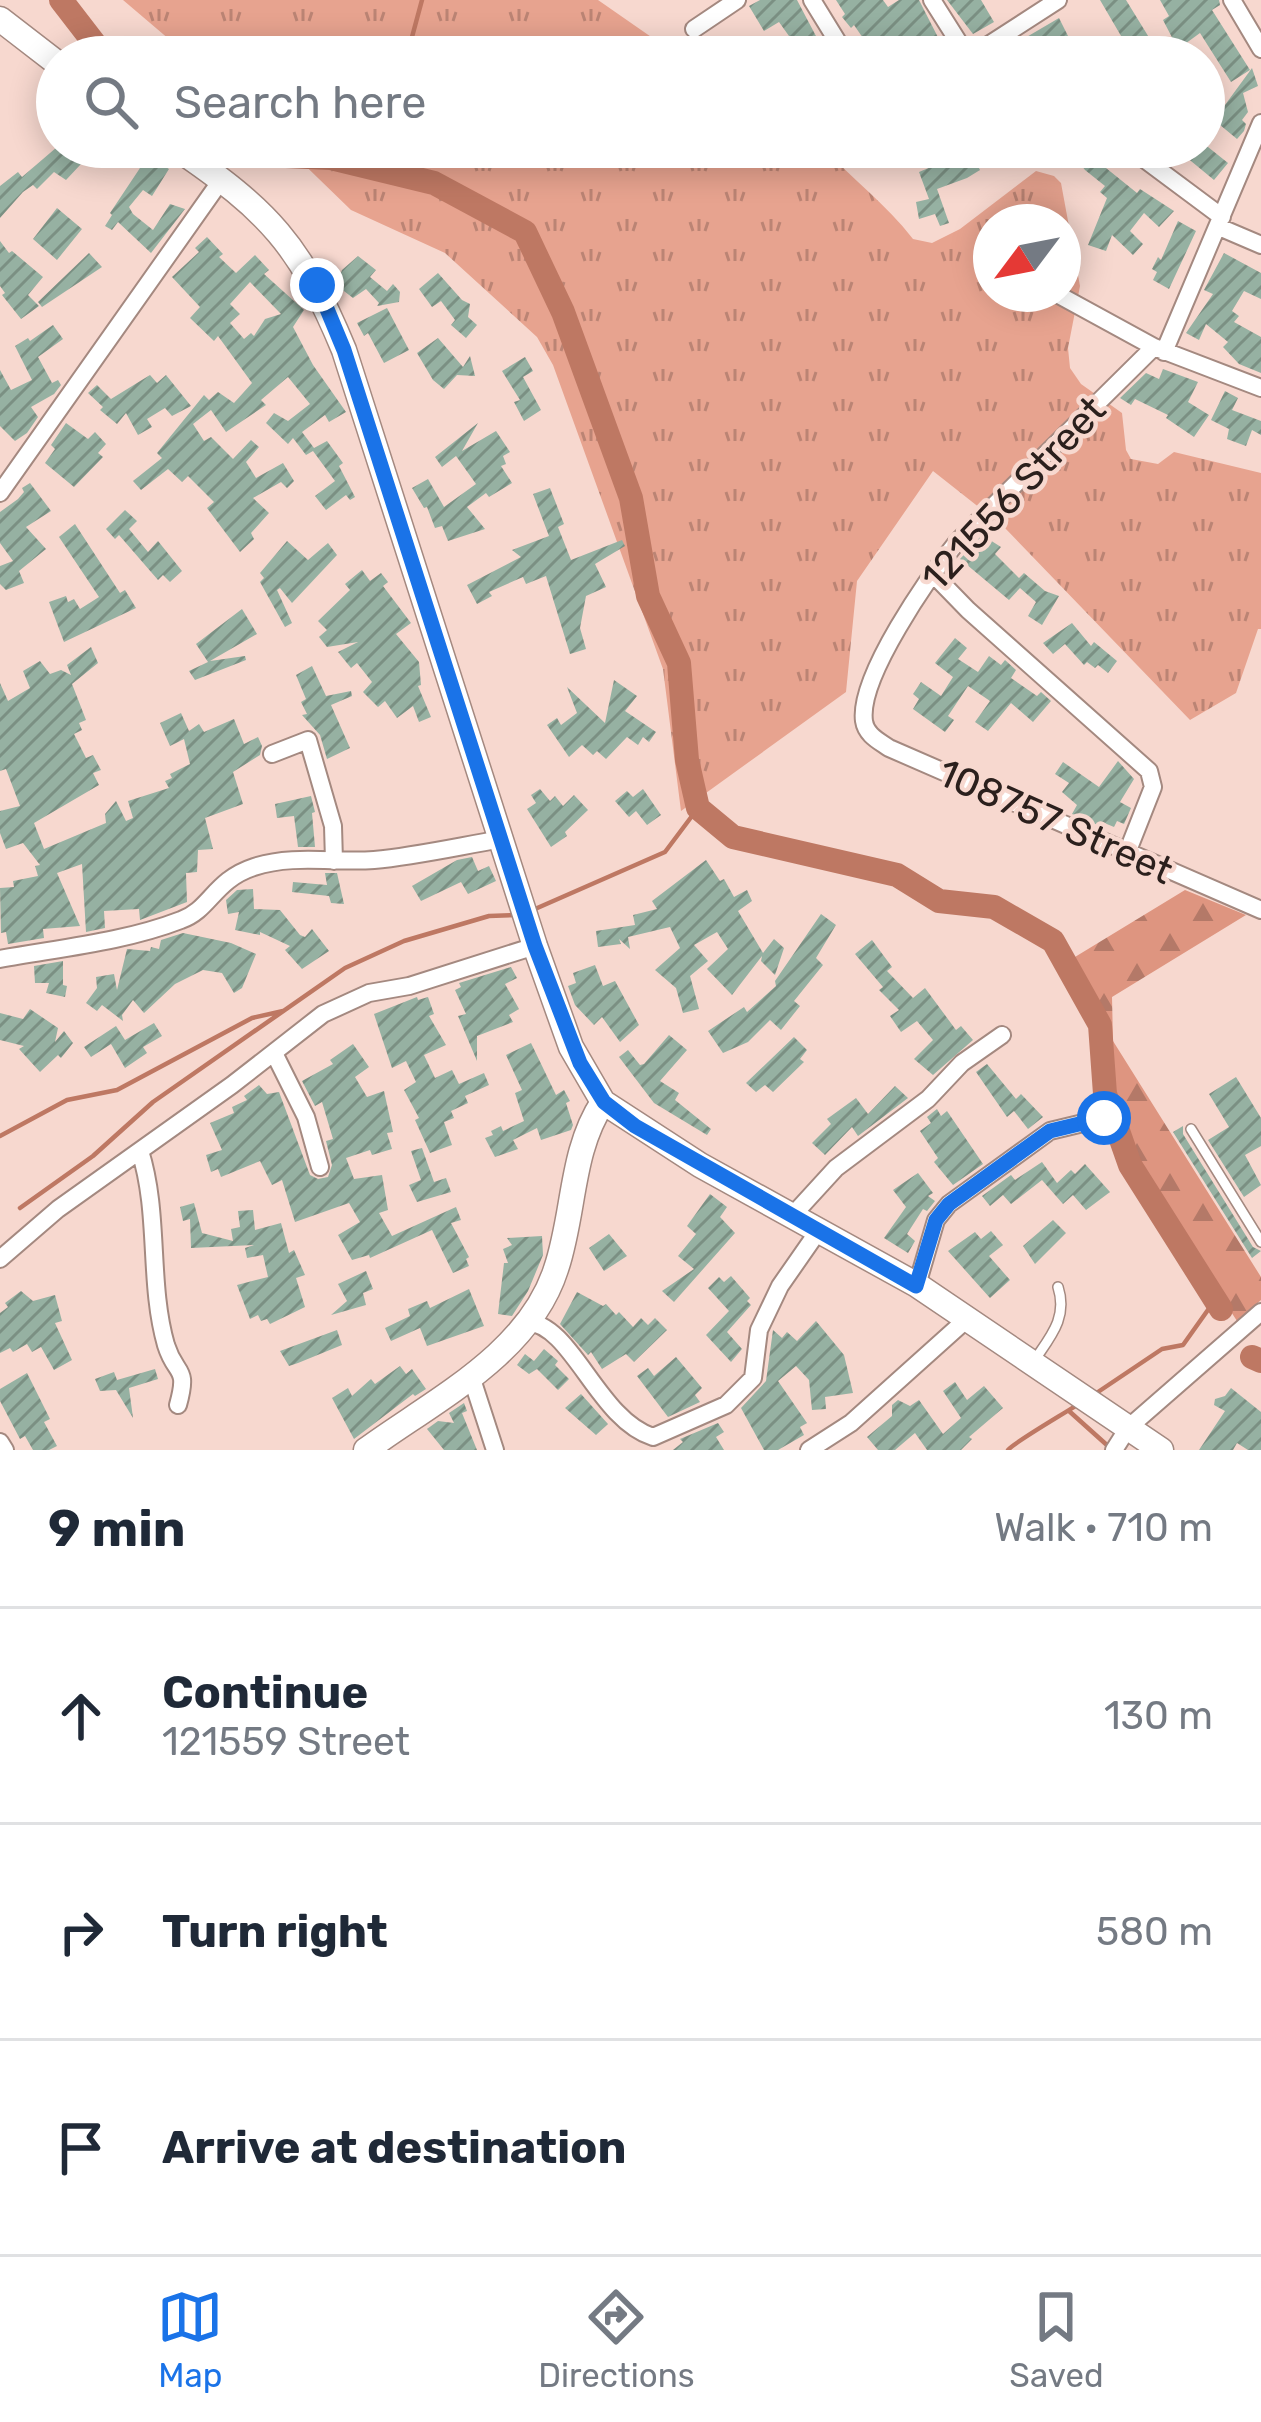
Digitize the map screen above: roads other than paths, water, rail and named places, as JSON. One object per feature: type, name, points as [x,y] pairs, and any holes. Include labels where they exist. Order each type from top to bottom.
[{"type":"street","points":[[694,29],[737,0]]},
{"type":"street","points":[[812,0],[834,36]]},
{"type":"street","points":[[932,0],[955,36]]},
{"type":"street","points":[[1232,0],[1261,49]]},
{"type":"street","points":[[1001,36],[1055,1]]},
{"type":"street","points":[[0,19],[36,47]]},
{"type":"street","points":[[1159,350],[1221,222],[1261,123]]},
{"type":"street","points":[[206,168],[254,204],[317,285],[344,350],[533,940],[571,1047],[604,1102],[700,1166],[968,1318],[1034,1361],[1120,1433],[1161,1450]]},
{"type":"street","points":[[1154,168],[1221,222],[1261,245]]},
{"type":"street","points":[[0,493],[223,179]]},
{"type":"street","points":[[1081,307],[1159,350],[1261,388]]},
{"type":"street","name":"121556 Street","points":[[863,718],[896,632],[932,573],[957,542],[1159,350]]},
{"type":"street","points":[[932,573],[1144,764],[1153,787],[1127,853]]},
{"type":"street","name":"108757 Street","points":[[863,718],[871,736],[890,748],[1261,910]]},
{"type":"street","points":[[272,754],[308,740],[329,804],[334,861]]},
{"type":"street","points":[[0,959],[74,948],[182,920],[203,906],[217,886],[257,866],[283,860],[376,860],[502,838]]},
{"type":"street","points":[[0,1259],[45,1219],[322,1014],[344,1002],[533,940]]},
{"type":"street","points":[[793,1215],[836,1168],[928,1099],[962,1063],[1002,1035]]},
{"type":"street","points":[[274,1053],[306,1117],[320,1167]]},
{"type":"street","points":[[366,1450],[471,1376],[526,1322],[547,1292],[556,1270],[582,1142],[604,1102]]},
{"type":"street","points":[[916,1286],[936,1220],[949,1204],[1050,1131],[1104,1118]]},
{"type":"street","points":[[140,1151],[153,1207],[165,1341],[184,1376],[178,1405]]},
{"type":"street","points":[[526,1322],[541,1323],[560,1339],[632,1431],[653,1438],[727,1405],[753,1378],[759,1330],[780,1286],[819,1230]]},
{"type":"street","points":[[1120,1433],[1261,1312]]},
{"type":"street","points":[[809,1450],[851,1424],[968,1318]]},
{"type":"street","points":[[471,1376],[495,1450]]},
{"type":"street","points":[[0,1442],[5,1450]]},
{"type":"lane","points":[[1191,1129],[1260,1236]]},
{"type":"lane","points":[[1034,1361],[1059,1324],[1063,1306],[1058,1287]]},
{"type":"waterway","points":[[61,0],[89,36]]},
{"type":"waterway","points":[[412,36],[422,0]]},
{"type":"waterway","points":[[372,168],[434,183],[525,232],[563,312],[631,498],[648,596],[679,663],[687,760],[698,808],[733,837],[897,875],[939,901],[994,907],[1053,941],[1100,1025],[1105,1094],[1130,1165],[1221,1309]]},
{"type":"waterway","points":[[535,909],[665,852],[698,808]]},
{"type":"waterway","points":[[20,1208],[93,1156],[153,1102],[345,968],[404,941],[489,916],[519,915]]},
{"type":"waterway","points":[[0,1136],[67,1100],[117,1090],[252,1018],[283,1011]]},
{"type":"waterway","points":[[1092,1396],[1162,1349],[1183,1345],[1215,1300]]},
{"type":"waterway","points":[[1252,1357],[1261,1361]]},
{"type":"waterway","points":[[1008,1450],[1077,1405]]},
{"type":"waterway","points":[[1069,1411],[1108,1446]]}]
